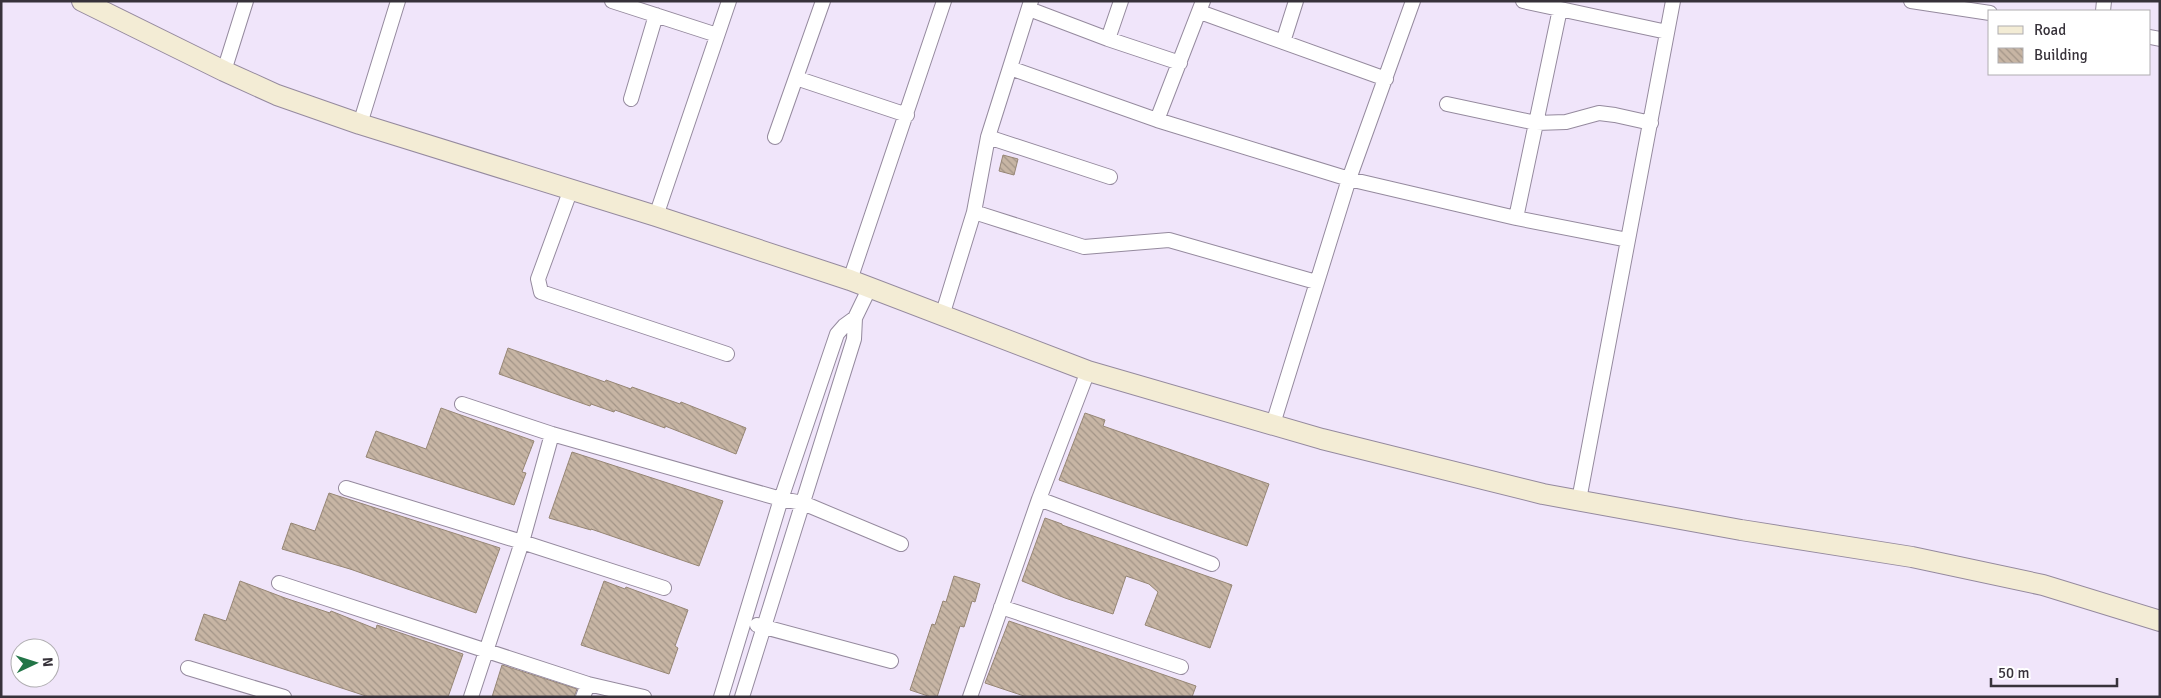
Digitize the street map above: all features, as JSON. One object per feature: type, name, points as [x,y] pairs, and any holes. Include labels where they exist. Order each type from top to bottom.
[{"type":"street","points":[[82,1],[276,95],[360,124],[656,216],[850,280],[1088,371],[1360,449],[1543,494],[1741,530],[1921,559],[2043,585],[2160,621]]},
{"type":"street","points":[[224,71],[246,1]]},
{"type":"street","points":[[360,124],[398,1]]},
{"type":"street","points":[[612,1],[717,35]]},
{"type":"street","points":[[656,216],[729,1]]},
{"type":"street","points":[[775,137],[823,1]]},
{"type":"street","points":[[850,280],[944,1]]},
{"type":"street","points":[[1108,39],[1121,1]]},
{"type":"street","points":[[1283,42],[1296,1]]},
{"type":"street","points":[[1273,424],[1349,179],[1413,1]]},
{"type":"street","points":[[1523,1],[1668,32]]},
{"type":"street","points":[[1579,500],[1673,1]]},
{"type":"street","points":[[1911,1],[1988,13]]},
{"type":"street","points":[[942,316],[974,212],[988,137],[1030,5],[1108,39],[1180,63]]},
{"type":"street","points":[[1157,120],[1202,7],[1283,42],[1386,79]]},
{"type":"street","points":[[1516,218],[1560,9]]},
{"type":"street","points":[[631,99],[656,15]]},
{"type":"street","points":[[1010,68],[1157,120],[1349,179],[1516,218],[1628,240]]},
{"type":"street","points":[[796,78],[907,115]]},
{"type":"street","points":[[1447,104],[1536,124],[1566,122],[1599,114],[1615,115],[1650,123]]},
{"type":"street","points":[[988,137],[1110,177]]},
{"type":"street","points":[[571,189],[538,279],[541,292],[727,354]]},
{"type":"street","points":[[974,212],[1084,247],[1169,240],[1316,282]]},
{"type":"street","points":[[742,697],[854,339],[855,318],[869,288]]},
{"type":"street","points":[[721,697],[781,499],[837,334],[855,318]]},
{"type":"street","points":[[970,697],[1038,499],[1088,371]]},
{"type":"street","points":[[462,404],[552,434],[781,499],[803,503],[901,544]]},
{"type":"street","points":[[470,697],[522,542],[552,434]]},
{"type":"street","points":[[346,488],[664,588]]},
{"type":"street","points":[[1038,499],[1212,564]]},
{"type":"street","points":[[279,583],[486,649],[586,690],[644,697]]},
{"type":"street","points":[[1001,607],[1181,666]]},
{"type":"street","points":[[745,621],[891,661]]},
{"type":"street","points":[[188,668],[284,697]]},
{"type":"building","points":[[1003,155],[1018,159],[1014,175],[999,171]]},
{"type":"building","points":[[508,348],[605,382],[606,380],[631,389],[632,387],[680,404],[681,402],[746,428],[736,454],[665,426],[665,428],[615,410],[614,412],[591,404],[590,406],[499,374]]},
{"type":"building","points":[[441,408],[534,441],[522,472],[526,473],[514,505],[366,457],[376,431],[426,449]]},
{"type":"building","points":[[1085,413],[1105,420],[1103,426],[1269,484],[1247,546],[1059,480]]},
{"type":"building","points":[[572,452],[723,501],[699,566],[591,529],[549,518]]},
{"type":"building","points":[[329,493],[500,548],[476,613],[350,569],[282,549],[291,523],[315,531]]},
{"type":"building","points":[[1045,518],[1232,585],[1210,648],[1145,625],[1158,592],[1149,584],[1126,576],[1113,614],[1022,581]]},
{"type":"building","points":[[954,576],[980,584],[975,602],[972,601],[964,627],[960,626],[937,697],[931,697],[910,690],[932,624],[935,625],[943,601],[946,602]]},
{"type":"building","points":[[240,581],[330,613],[331,611],[376,629],[377,625],[463,654],[448,697],[369,697],[195,640],[204,614],[226,621]]},
{"type":"building","points":[[604,581],[625,589],[626,587],[688,610],[675,646],[678,648],[669,674],[581,645]]},
{"type":"building","points":[[1009,621],[1196,686],[1192,697],[1027,697],[985,683]]},
{"type":"building","points":[[502,665],[577,689],[574,697],[492,697]]}]
